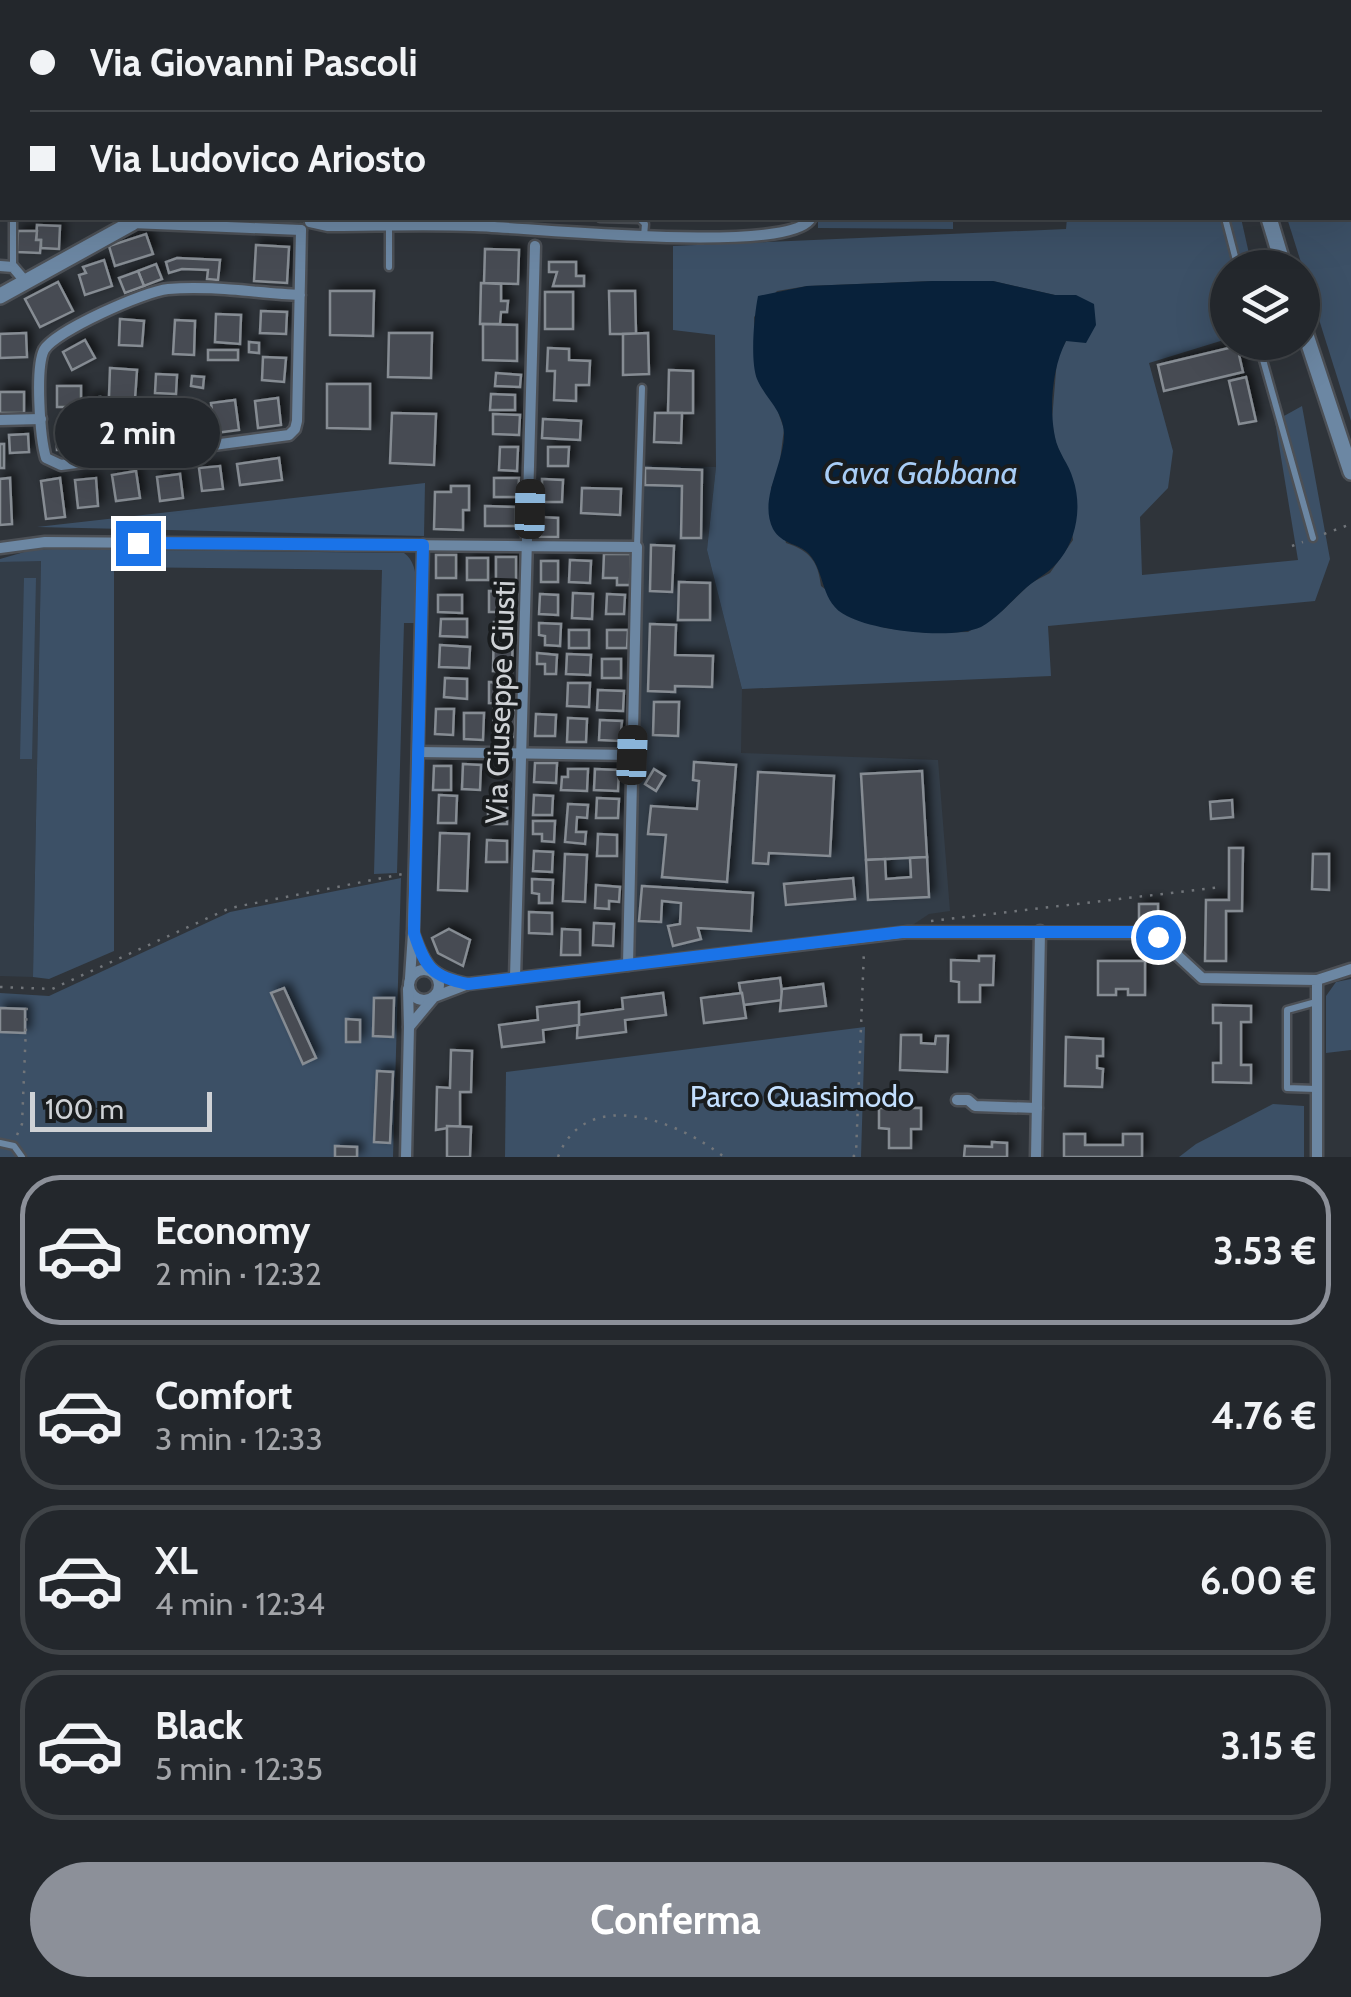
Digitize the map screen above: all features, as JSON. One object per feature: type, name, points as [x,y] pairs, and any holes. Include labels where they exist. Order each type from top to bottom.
[{"type":"street","points":[[0,296],[132,220],[328,226],[474,222],[644,236],[726,237],[800,229],[809,220]]},
{"type":"street","points":[[1269,220],[1278,250]]},
{"type":"street","points":[[300,296],[173,288],[127,301],[58,336],[44,351],[41,419],[46,458],[61,465],[289,436],[297,420],[300,296],[308,223]]},
{"type":"street","name":"Via Giuseppe Giusti","points":[[516,978],[535,246]]},
{"type":"street","points":[[6,266],[24,280]]},
{"type":"street","points":[[1314,360],[1351,472]]},
{"type":"street","points":[[0,420],[41,419]]},
{"type":"street","points":[[0,548],[45,542],[637,547],[628,965]]},
{"type":"street","points":[[406,1157],[423,545]]},
{"type":"street","points":[[418,752],[632,755]]},
{"type":"street","points":[[1036,1157],[1040,931]]},
{"type":"street","points":[[409,984],[418,1000],[468,984],[908,932],[1151,934],[1160,938],[1193,974],[1207,979],[1317,980],[1351,969]]},
{"type":"street","points":[[409,1027],[434,997],[439,982],[424,960],[414,933]]},
{"type":"street","points":[[409,984],[418,971],[468,984]]},
{"type":"street","points":[[1317,980],[1317,1157]]},
{"type":"street","points":[[957,1100],[968,1100],[974,1106],[1037,1108]]},
{"type":"lane","points":[[6,266],[13,220]]},
{"type":"lane","points":[[640,220],[644,236]]},
{"type":"lane","points":[[1226,220],[1233,250]]},
{"type":"lane","points":[[389,222],[389,266]]},
{"type":"lane","points":[[1263,360],[1313,538]]},
{"type":"lane","points":[[637,547],[642,388]]},
{"type":"lane","points":[[1317,1002],[1287,1010],[1287,1088],[1317,1089]]},
{"type":"lane","points":[[0,1143],[14,1146],[22,1157]]},
{"type":"path","points":[[0,986],[52,989],[230,908],[403,874],[415,878]]},
{"type":"path","points":[[908,932],[936,919],[982,917],[1222,887]]},
{"type":"path","points":[[853,1157],[864,936]]},
{"type":"path","points":[[14,1146],[22,1124],[27,1002]]},
{"type":"path","points":[[558,1157],[568,1139],[586,1121],[628,1116],[653,1118],[670,1125],[724,1157]]},
{"type":"shaded area","points":[[643,465],[716,467],[707,550],[742,689],[741,753],[938,760],[950,911],[929,914],[908,928],[630,962]]},
{"type":"shaded area","points":[[41,560],[33,977],[0,976],[0,562]]},
{"type":"green space","points":[[818,220],[953,220],[953,229],[818,228]]},
{"type":"green space","points":[[1067,220],[1241,220],[1248,250],[1210,250],[1210,344],[1149,363],[1173,451],[1168,488],[1140,517],[1142,575],[1298,560],[1275,421],[1302,406],[1330,559],[1315,601],[1048,626],[1051,676],[742,689],[707,550],[716,467],[715,335],[673,330],[673,246],[1066,229]],"holes":[[[993,281],[1055,295],[1076,295],[1066,341],[1057,359],[1052,420],[1063,459],[1073,540],[1050,573],[968,632],[928,633],[885,628],[867,621],[821,586],[811,558],[786,543],[771,488],[779,468],[784,429],[777,409],[756,376],[754,317],[777,291],[807,286]]]},
{"type":"green space","points":[[1288,220],[1351,220],[1351,421],[1320,323],[1320,250],[1297,250]]},
{"type":"green space","points":[[425,483],[424,536],[37,527]]},
{"type":"green space","points":[[31,550],[404,553],[414,566],[416,585],[414,623],[404,623],[397,873],[374,874],[382,570],[114,567],[114,951],[49,979],[33,977],[41,561],[0,559]]},
{"type":"green space","points":[[24,578],[36,578],[32,759],[20,759]]},
{"type":"green space","points":[[401,878],[393,1157],[0,1157],[0,993],[49,996],[230,912]]},
{"type":"green space","points":[[1351,979],[1351,1050],[1326,1053],[1326,996],[1336,982]]},
{"type":"green space","name":"Parco Quasimodo","points":[[865,1027],[861,1157],[505,1157],[506,1072]]},
{"type":"green space","points":[[1273,1104],[1304,1106],[1304,1157],[1179,1157],[1196,1144]]},
{"type":"water","name":"Cava Gabbana","points":[[993,281],[1055,295],[1076,295],[1094,304],[1096,325],[1086,343],[1066,341],[1053,388],[1055,437],[1076,489],[1076,520],[1071,540],[1053,567],[993,619],[981,627],[952,633],[894,630],[847,616],[832,604],[809,554],[773,529],[770,493],[784,433],[777,411],[757,379],[754,361],[758,296],[807,286]]},
{"type":"building","points":[[37,225],[60,226],[59,249],[41,248],[41,240],[36,240]]},
{"type":"building","points":[[18,231],[37,231],[40,253],[17,252]]},
{"type":"building","points":[[146,234],[153,254],[115,266],[109,246]]},
{"type":"building","points":[[256,245],[289,247],[287,283],[254,281]]},
{"type":"building","points":[[485,249],[519,250],[518,284],[484,283]]},
{"type":"building","points":[[177,258],[220,260],[218,280],[207,279],[208,270],[169,273],[166,262]]},
{"type":"building","points":[[104,260],[112,286],[85,295],[79,275],[86,273],[83,267]]},
{"type":"building","points":[[549,262],[576,262],[576,276],[584,276],[584,286],[553,286],[557,272],[549,272]]},
{"type":"building","points":[[156,264],[162,279],[144,286],[138,271]]},
{"type":"building","points":[[138,271],[144,286],[125,293],[119,278]]},
{"type":"building","points":[[58,282],[73,311],[40,327],[25,299]]},
{"type":"building","points":[[481,283],[501,284],[501,301],[508,301],[500,324],[480,324]]},
{"type":"building","points":[[330,291],[374,291],[373,336],[330,335]]},
{"type":"building","points":[[609,291],[635,291],[636,334],[610,334]]},
{"type":"building","points":[[545,292],[573,292],[573,329],[545,329]]},
{"type":"building","points":[[261,311],[287,312],[286,334],[260,333]]},
{"type":"building","points":[[216,314],[241,315],[240,344],[215,342]]},
{"type":"building","points":[[120,319],[144,321],[142,346],[119,345]]},
{"type":"building","points":[[175,320],[195,321],[194,355],[173,354]]},
{"type":"building","points":[[483,324],[517,325],[517,361],[483,360]]},
{"type":"building","points":[[26,333],[27,357],[0,358],[0,334]]},
{"type":"building","points":[[389,333],[432,333],[431,378],[388,377]]},
{"type":"building","points":[[648,333],[649,374],[623,375],[623,334]]},
{"type":"building","points":[[85,340],[95,358],[72,370],[63,352]]},
{"type":"building","points":[[249,342],[259,343],[259,353],[249,352]]},
{"type":"building","points":[[548,348],[569,349],[569,360],[590,361],[589,385],[576,385],[576,401],[554,400],[555,371],[547,371]]},
{"type":"building","points":[[208,350],[238,350],[238,360],[208,360]]},
{"type":"building","points":[[1210,352],[1210,360],[1240,360],[1243,372],[1164,391],[1158,365]]},
{"type":"building","points":[[263,357],[286,358],[284,382],[262,380]]},
{"type":"building","points":[[110,368],[137,370],[135,399],[109,397]]},
{"type":"building","points":[[669,370],[693,371],[693,413],[668,413]]},
{"type":"building","points":[[496,373],[521,375],[520,387],[495,386]]},
{"type":"building","points":[[156,374],[177,375],[176,394],[155,393]]},
{"type":"building","points":[[192,376],[204,377],[203,388],[191,386]]},
{"type":"building","points":[[1246,377],[1256,421],[1239,424],[1229,381]]},
{"type":"building","points":[[327,384],[370,384],[370,429],[327,428]]},
{"type":"building","points":[[57,386],[81,386],[81,407],[57,407]]},
{"type":"building","points":[[0,392],[24,392],[24,413],[0,413]]},
{"type":"building","points":[[491,394],[515,395],[515,410],[490,410]]},
{"type":"building","points":[[100,397],[100,410],[89,410],[89,398]]},
{"type":"building","points":[[278,398],[281,425],[258,428],[255,401]]},
{"type":"building","points":[[235,400],[239,430],[215,433],[211,403]]},
{"type":"building","points":[[200,412],[203,435],[181,438],[178,415]]},
{"type":"building","points":[[161,413],[164,435],[143,437],[141,415]]},
{"type":"building","points":[[392,413],[436,414],[434,465],[390,463]]},
{"type":"building","points":[[655,413],[682,413],[681,443],[654,442]]},
{"type":"building","points":[[493,414],[520,415],[519,435],[493,434]]},
{"type":"building","points":[[123,416],[124,439],[100,445],[99,423],[107,422],[107,417]]},
{"type":"building","points":[[543,419],[581,421],[580,440],[542,438]]},
{"type":"building","points":[[56,426],[81,426],[82,449],[57,450]]},
{"type":"building","points":[[28,434],[29,452],[10,453],[9,435]]},
{"type":"building","points":[[0,444],[4,444],[4,468],[0,468]]},
{"type":"building","points":[[500,447],[518,447],[517,471],[499,470]]},
{"type":"building","points":[[548,447],[569,447],[568,466],[548,466]]},
{"type":"building","points":[[279,458],[282,480],[240,485],[237,464]]},
{"type":"building","points":[[220,466],[223,489],[202,491],[199,468]]},
{"type":"building","points":[[645,468],[702,470],[701,538],[681,538],[682,486],[645,485]]},
{"type":"building","points":[[136,471],[140,498],[116,501],[112,475]]},
{"type":"building","points":[[180,474],[183,498],[160,501],[157,477]]},
{"type":"building","points":[[10,478],[12,524],[0,525],[0,479]]},
{"type":"building","points":[[60,478],[65,517],[46,519],[41,481]]},
{"type":"building","points":[[96,478],[98,506],[78,508],[75,480]]},
{"type":"building","points":[[494,478],[519,478],[518,497],[494,497]]},
{"type":"building","points":[[542,479],[563,480],[562,502],[542,502]]},
{"type":"building","points":[[451,486],[469,486],[469,510],[463,510],[463,530],[434,529],[435,492],[451,492]]},
{"type":"building","points":[[582,488],[621,489],[620,515],[581,513]]},
{"type":"building","points":[[485,506],[516,507],[516,526],[485,526]]},
{"type":"building","points":[[541,517],[558,518],[558,537],[540,537]]},
{"type":"building","points":[[651,545],[674,546],[672,592],[650,591]]},
{"type":"building","points":[[604,554],[631,554],[630,585],[617,585],[617,578],[603,578]]},
{"type":"building","points":[[436,555],[456,555],[456,578],[436,578]]},
{"type":"building","points":[[496,557],[516,557],[516,584],[496,584]]},
{"type":"building","points":[[467,558],[488,558],[488,580],[467,580]]},
{"type":"building","points":[[570,560],[591,561],[590,583],[569,582]]},
{"type":"building","points":[[541,561],[558,561],[558,582],[541,582]]},
{"type":"building","points":[[679,582],[710,583],[710,620],[678,620]]},
{"type":"building","points":[[489,591],[514,592],[513,612],[489,612]]},
{"type":"building","points":[[573,593],[593,594],[592,619],[572,618]]},
{"type":"building","points":[[540,594],[558,595],[558,615],[539,614]]},
{"type":"building","points":[[607,594],[625,595],[624,614],[606,614]]},
{"type":"building","points":[[438,595],[462,595],[462,613],[438,612]]},
{"type":"building","points":[[441,619],[467,619],[467,637],[440,636]]},
{"type":"building","points":[[494,622],[513,623],[512,672],[493,671]]},
{"type":"building","points":[[539,623],[561,624],[560,646],[545,645],[545,636],[539,635]]},
{"type":"building","points":[[650,624],[676,625],[675,655],[713,656],[712,687],[675,686],[675,692],[648,691]]},
{"type":"building","points":[[569,630],[589,630],[589,648],[569,648]]},
{"type":"building","points":[[607,630],[628,630],[627,648],[607,648]]},
{"type":"building","points":[[440,645],[470,647],[469,668],[439,667]]},
{"type":"building","points":[[537,653],[557,655],[556,674],[545,674],[545,664],[537,664]]},
{"type":"building","points":[[567,654],[591,655],[590,675],[566,674]]},
{"type":"building","points":[[602,659],[621,659],[621,678],[602,678]]},
{"type":"building","points":[[445,678],[467,679],[467,699],[444,697]]},
{"type":"building","points":[[489,682],[512,683],[511,704],[489,703]]},
{"type":"building","points":[[568,683],[590,683],[589,707],[567,706]]},
{"type":"building","points":[[598,690],[624,691],[623,711],[597,710]]},
{"type":"building","points":[[654,702],[679,702],[678,736],[653,735]]},
{"type":"building","points":[[436,709],[454,709],[453,735],[435,734]]},
{"type":"building","points":[[494,709],[516,710],[515,737],[493,737]]},
{"type":"building","points":[[464,713],[484,713],[483,740],[464,739]]},
{"type":"building","points":[[536,714],[556,715],[555,736],[535,736]]},
{"type":"building","points":[[568,718],[587,719],[586,742],[567,742]]},
{"type":"building","points":[[600,720],[622,721],[620,741],[599,740]]},
{"type":"building","points":[[694,762],[736,765],[727,882],[662,877],[666,835],[648,834],[651,806],[697,809],[699,781],[693,780]]},
{"type":"building","points":[[535,763],[557,763],[556,783],[534,782]]},
{"type":"building","points":[[463,764],[481,765],[480,790],[462,789]]},
{"type":"building","points":[[434,766],[451,766],[451,790],[433,790]]},
{"type":"building","points":[[568,769],[588,769],[587,791],[561,790],[562,777],[568,777]]},
{"type":"building","points":[[595,769],[619,770],[618,791],[594,790]]},
{"type":"building","points":[[654,769],[665,776],[656,791],[645,784]]},
{"type":"building","points":[[922,771],[927,857],[866,860],[861,774]]},
{"type":"building","points":[[758,772],[834,776],[830,856],[769,853],[768,864],[753,863]]},
{"type":"building","points":[[439,795],[457,796],[456,823],[438,823]]},
{"type":"building","points":[[534,795],[553,796],[552,815],[533,815]]},
{"type":"building","points":[[597,798],[619,799],[618,818],[596,818]]},
{"type":"building","points":[[1232,800],[1233,817],[1211,819],[1210,802]]},
{"type":"building","points":[[488,804],[507,804],[507,824],[488,824]]},
{"type":"building","points":[[568,804],[588,805],[587,818],[577,817],[576,832],[586,832],[585,844],[565,842]]},
{"type":"building","points":[[533,821],[555,821],[554,842],[542,841],[542,834],[533,834]]},
{"type":"building","points":[[440,833],[469,834],[467,891],[438,890]]},
{"type":"building","points":[[598,834],[617,835],[617,856],[597,856]]},
{"type":"building","points":[[487,840],[507,841],[507,862],[486,862]]},
{"type":"building","points":[[1229,848],[1243,848],[1242,911],[1226,911],[1226,961],[1205,961],[1206,900],[1229,900]]},
{"type":"building","points":[[534,851],[553,852],[552,872],[533,871]]},
{"type":"building","points":[[565,854],[587,855],[585,902],[563,901]]},
{"type":"building","points":[[1313,854],[1329,854],[1329,890],[1312,889]]},
{"type":"building","points":[[927,857],[929,897],[868,900],[866,860],[885,859],[886,879],[911,877],[910,858]]},
{"type":"building","points":[[853,878],[855,899],[786,905],[784,884]]},
{"type":"building","points":[[532,879],[553,880],[552,903],[539,903],[539,894],[532,893]]},
{"type":"building","points":[[596,885],[620,887],[619,902],[609,901],[609,909],[595,908]]},
{"type":"building","points":[[642,886],[753,893],[751,931],[698,928],[701,939],[673,946],[668,926],[680,924],[681,903],[662,901],[661,922],[639,921]]},
{"type":"building","points":[[1139,904],[1158,904],[1158,919],[1139,919]]},
{"type":"building","points":[[529,912],[552,913],[552,934],[529,933]]},
{"type":"building","points":[[594,923],[614,924],[613,946],[593,945]]},
{"type":"building","points":[[449,929],[470,940],[463,966],[438,953],[432,938]]},
{"type":"building","points":[[562,929],[580,930],[580,955],[561,955]]},
{"type":"building","points":[[979,956],[994,956],[993,985],[980,985],[980,1002],[959,1002],[959,982],[951,981],[951,960],[979,961]]},
{"type":"building","points":[[1098,961],[1145,961],[1145,995],[1128,995],[1128,989],[1116,989],[1116,995],[1098,995]]},
{"type":"building","points":[[780,978],[783,1000],[743,1005],[739,983]]},
{"type":"building","points":[[823,984],[826,1006],[780,1011],[782,989]]},
{"type":"building","points":[[284,988],[316,1058],[303,1064],[271,993]]},
{"type":"building","points":[[663,993],[666,1015],[625,1020],[626,1032],[577,1038],[578,1015],[623,1009],[622,998]]},
{"type":"building","points":[[742,993],[746,1018],[704,1023],[701,998]]},
{"type":"building","points":[[374,998],[394,998],[393,1037],[373,1036]]},
{"type":"building","points":[[579,1002],[579,1025],[543,1030],[544,1042],[502,1047],[499,1025],[538,1020],[537,1007]]},
{"type":"building","points":[[1213,1005],[1251,1006],[1251,1022],[1241,1022],[1241,1065],[1251,1065],[1251,1083],[1213,1082],[1213,1063],[1221,1063],[1221,1023],[1213,1023]]},
{"type":"building","points":[[0,1008],[25,1009],[25,1033],[0,1032]]},
{"type":"building","points":[[346,1019],[360,1020],[360,1042],[346,1042]]},
{"type":"building","points":[[901,1035],[921,1035],[921,1043],[935,1044],[936,1036],[948,1036],[947,1072],[900,1070]]},
{"type":"building","points":[[1066,1037],[1103,1039],[1103,1056],[1097,1056],[1097,1068],[1103,1069],[1102,1087],[1065,1086]]},
{"type":"building","points":[[451,1050],[472,1051],[471,1092],[460,1092],[460,1126],[436,1130],[437,1087],[450,1088]]},
{"type":"building","points":[[377,1071],[393,1072],[390,1143],[374,1142]]},
{"type":"building","points":[[879,1108],[921,1108],[921,1129],[911,1129],[911,1148],[889,1148],[889,1129],[879,1128]]},
{"type":"building","points":[[447,1126],[471,1127],[470,1157],[447,1157]]},
{"type":"building","points":[[1064,1134],[1085,1134],[1085,1145],[1123,1145],[1123,1134],[1142,1134],[1142,1157],[1064,1157]]},
{"type":"building","points":[[992,1142],[1007,1143],[1007,1157],[964,1157],[965,1146],[992,1147]]},
{"type":"building","points":[[335,1146],[357,1147],[357,1157],[335,1157]]},
{"type":"route","points":[[138,543],[423,545],[414,933],[433,973],[456,982],[468,984],[902,932],[1138,932],[1158,937]]}]
